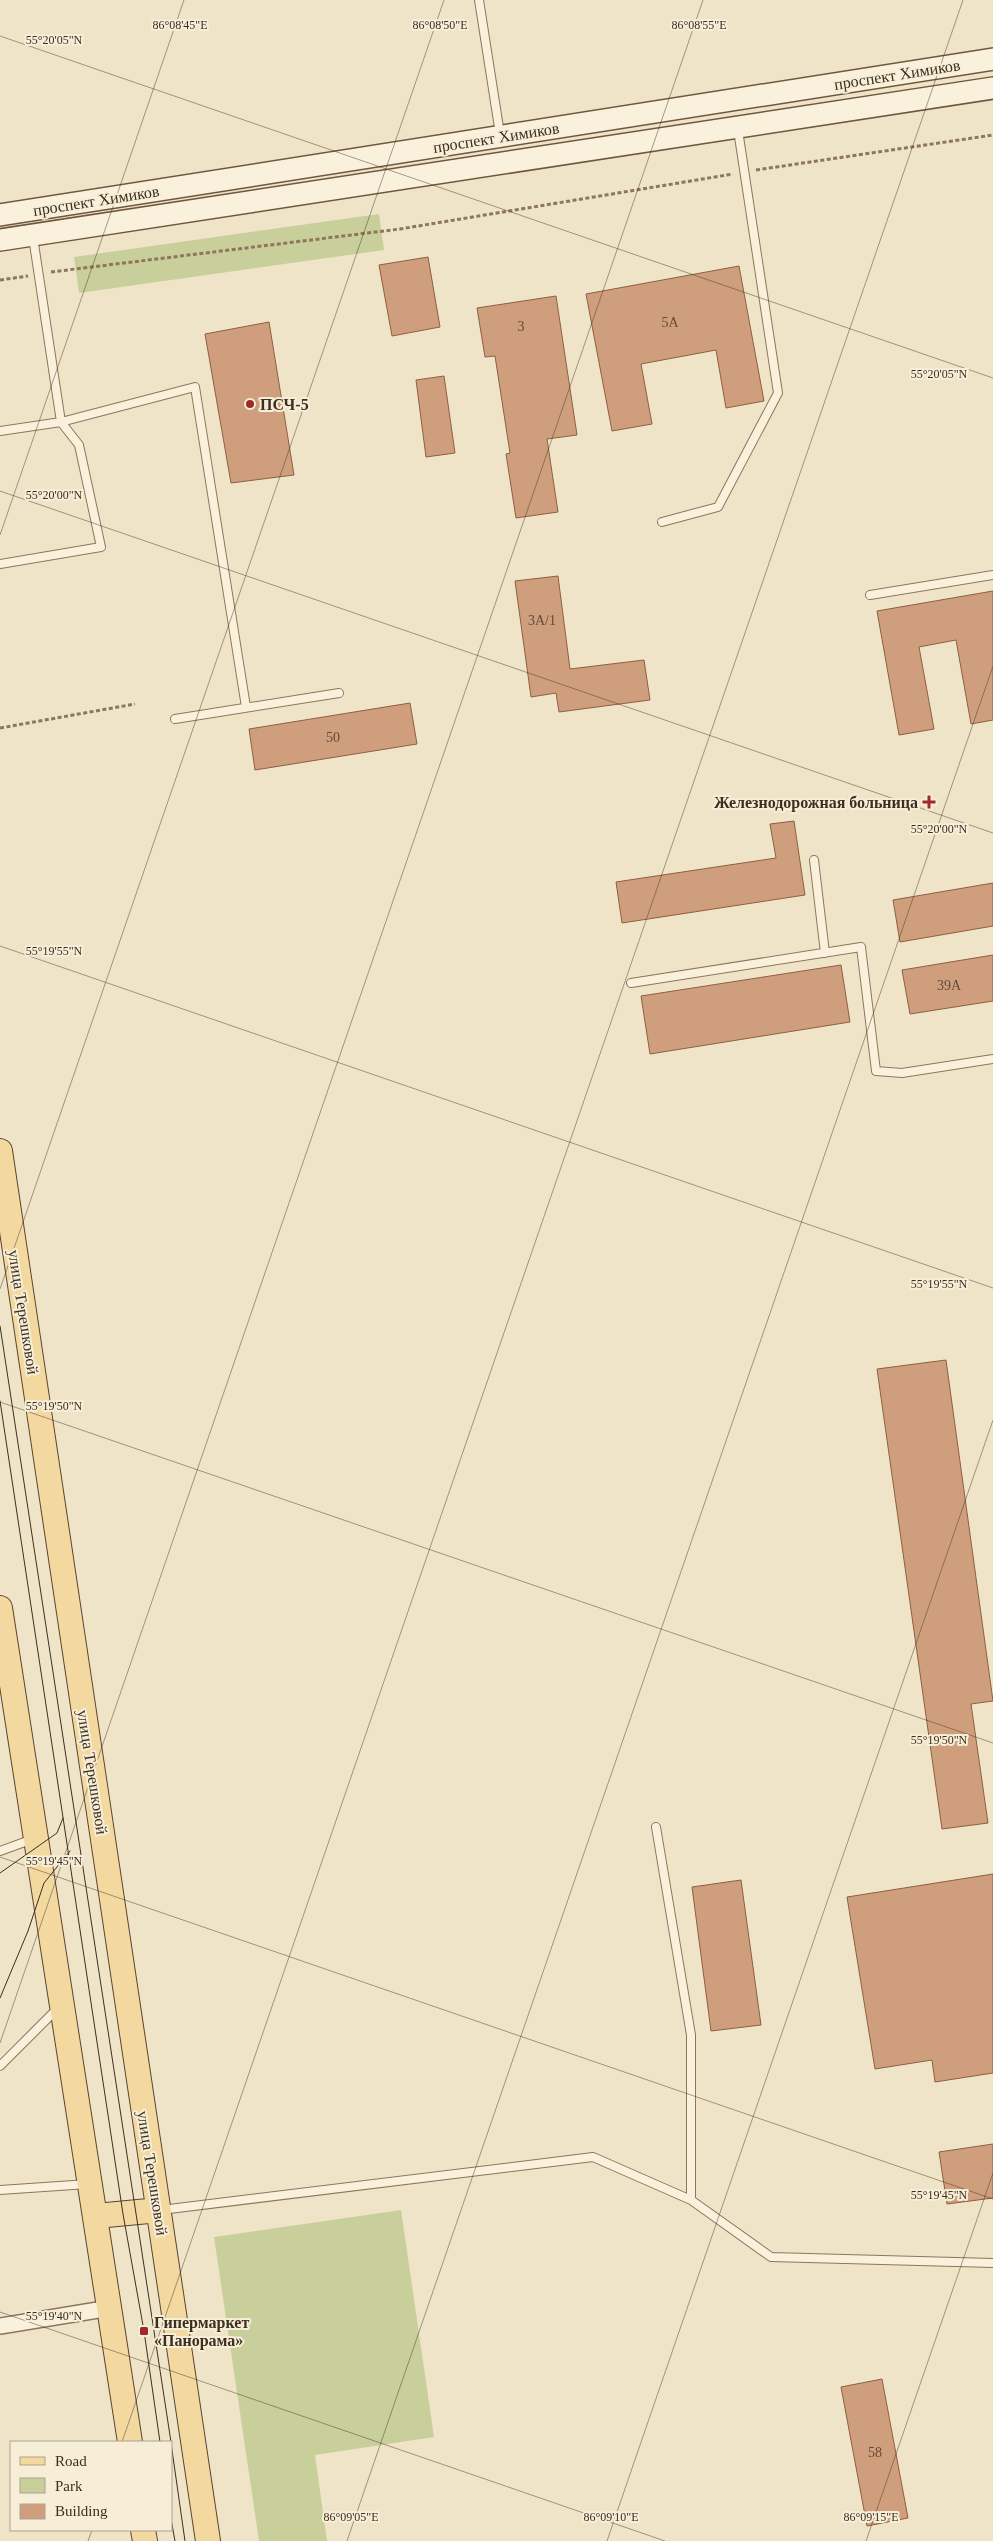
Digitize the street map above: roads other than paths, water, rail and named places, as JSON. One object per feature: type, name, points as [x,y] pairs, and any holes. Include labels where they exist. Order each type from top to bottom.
[{"type":"main road","name":"проспект Химиков","points":[[0,240],[566,139],[993,59]]},
{"type":"main road","name":"проспект Химиков","points":[[0,215],[501,136],[566,139],[737,127],[993,88]]},
{"type":"main road","name":"улица Терешковой","points":[[0,1152],[208,2541]]},
{"type":"main road","points":[[0,1608],[130,2441]]},
{"type":"main road","points":[[96,2216],[159,2210]]},
{"type":"street","points":[[0,2326],[110,2308]]},
{"type":"lane","points":[[479,0],[501,136]]},
{"type":"lane","points":[[662,522],[718,507],[778,392],[737,127]]},
{"type":"lane","points":[[0,564],[101,547],[79,445],[60,422],[32,235]]},
{"type":"lane","points":[[0,430],[60,422],[195,387],[246,707]]},
{"type":"lane","points":[[870,595],[993,575]]},
{"type":"lane","points":[[175,719],[339,693]]},
{"type":"lane","points":[[814,860],[825,953]]},
{"type":"lane","points":[[631,983],[861,947],[876,1071],[902,1072],[993,1059]]},
{"type":"lane","points":[[656,1827],[691,2035],[691,2200]]},
{"type":"lane","points":[[0,1851],[36,1838]]},
{"type":"lane","points":[[0,2066],[62,2003]]},
{"type":"lane","points":[[159,2210],[593,2157],[691,2200],[771,2258],[993,2263]]},
{"type":"lane","points":[[0,2190],[91,2183]]},
{"type":"tram line","points":[[0,1326],[171,2441]]},
{"type":"tram line","points":[[0,1401],[123,2214],[144,2331],[160,2441]]},
{"type":"tram line","points":[[0,1873],[57,1833],[63,1818]]},
{"type":"tram line","points":[[0,1998],[28,1931],[44,1883],[70,1851]]},
{"type":"tram line","points":[[172,2450],[185,2541]]},
{"type":"tram line","points":[[172,2524],[175,2541]]},
{"type":"place","name":"ПСЧ-5","points":[[250,404]]},
{"type":"place","name":"Железнодорожная больница","points":[[929,802]]},
{"type":"place","name":"Гипермаркет «Панорама»","points":[[144,2331]]}]
